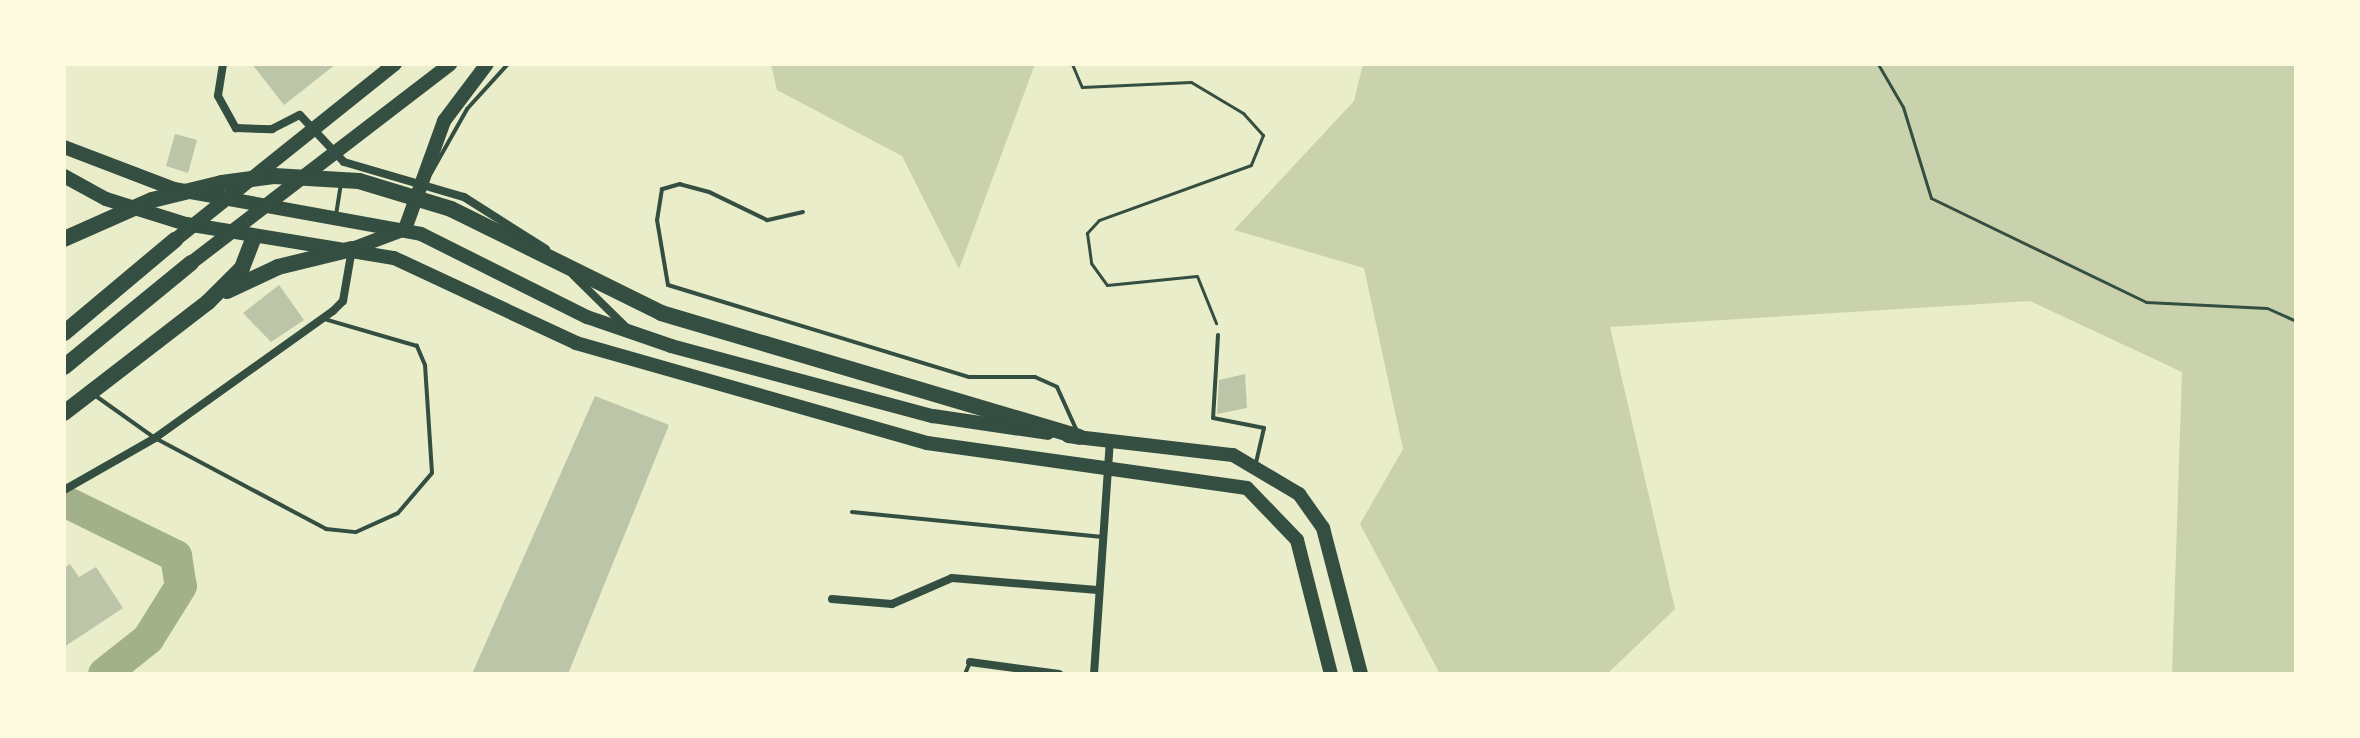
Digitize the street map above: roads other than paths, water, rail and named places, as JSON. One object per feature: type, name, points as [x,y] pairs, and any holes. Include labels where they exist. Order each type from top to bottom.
[{"type":"highway","points":[[64,239],[152,200],[222,183],[274,176],[359,181],[451,209],[588,283],[718,332],[1079,437]]},
{"type":"highway","points":[[64,413],[208,302],[242,268],[254,237]]},
{"type":"highway","points":[[64,333],[175,240]]},
{"type":"highway","points":[[208,302],[278,267],[352,249]]},
{"type":"highway","points":[[64,367],[191,263]]},
{"type":"main road","points":[[175,240],[395,64]]},
{"type":"main road","points":[[191,263],[343,140],[450,64]]},
{"type":"main road","points":[[352,249],[405,229],[454,102],[487,64]]},
{"type":"main road","points":[[64,147],[174,189],[405,229],[632,332],[933,416],[1111,439],[1256,463],[1299,494],[1323,528],[1361,674]]},
{"type":"main road","points":[[64,176],[106,199],[254,237],[352,249],[404,262],[619,358],[927,443],[1237,485],[1278,513],[1297,540],[1331,674]]},
{"type":"main road","points":[[249,204],[254,237]]},
{"type":"main road","points":[[619,358],[632,332]]},
{"type":"main road","points":[[1077,465],[1079,437]]},
{"type":"street","points":[[223,64],[218,96],[228,123],[258,132],[300,115],[344,162],[422,183],[521,229],[632,332]]},
{"type":"street","points":[[64,490],[155,438],[322,319],[343,301],[352,249]]},
{"type":"street","points":[[1094,674],[1111,439]]},
{"type":"street","points":[[832,599],[892,604],[952,578],[1098,590]]},
{"type":"street","points":[[970,662],[1059,674]]},
{"type":"lane","points":[[422,183],[447,155],[467,109],[508,64]]},
{"type":"lane","points":[[335,216],[344,162]]},
{"type":"lane","points":[[803,212],[767,220],[709,192],[680,184],[662,189],[657,220],[668,285],[969,377],[1035,377],[1070,403],[1079,437]]},
{"type":"lane","points":[[84,387],[155,438],[326,529],[356,532],[398,513],[432,473],[425,365],[417,346],[322,319]]},
{"type":"lane","points":[[1218,335],[1213,418],[1264,428],[1256,463]]},
{"type":"lane","points":[[852,512],[1103,537]]},
{"type":"lane","points":[[965,674],[970,662]]},
{"type":"waterway","points":[[64,501],[176,556],[181,586],[148,639],[104,674]]}]
